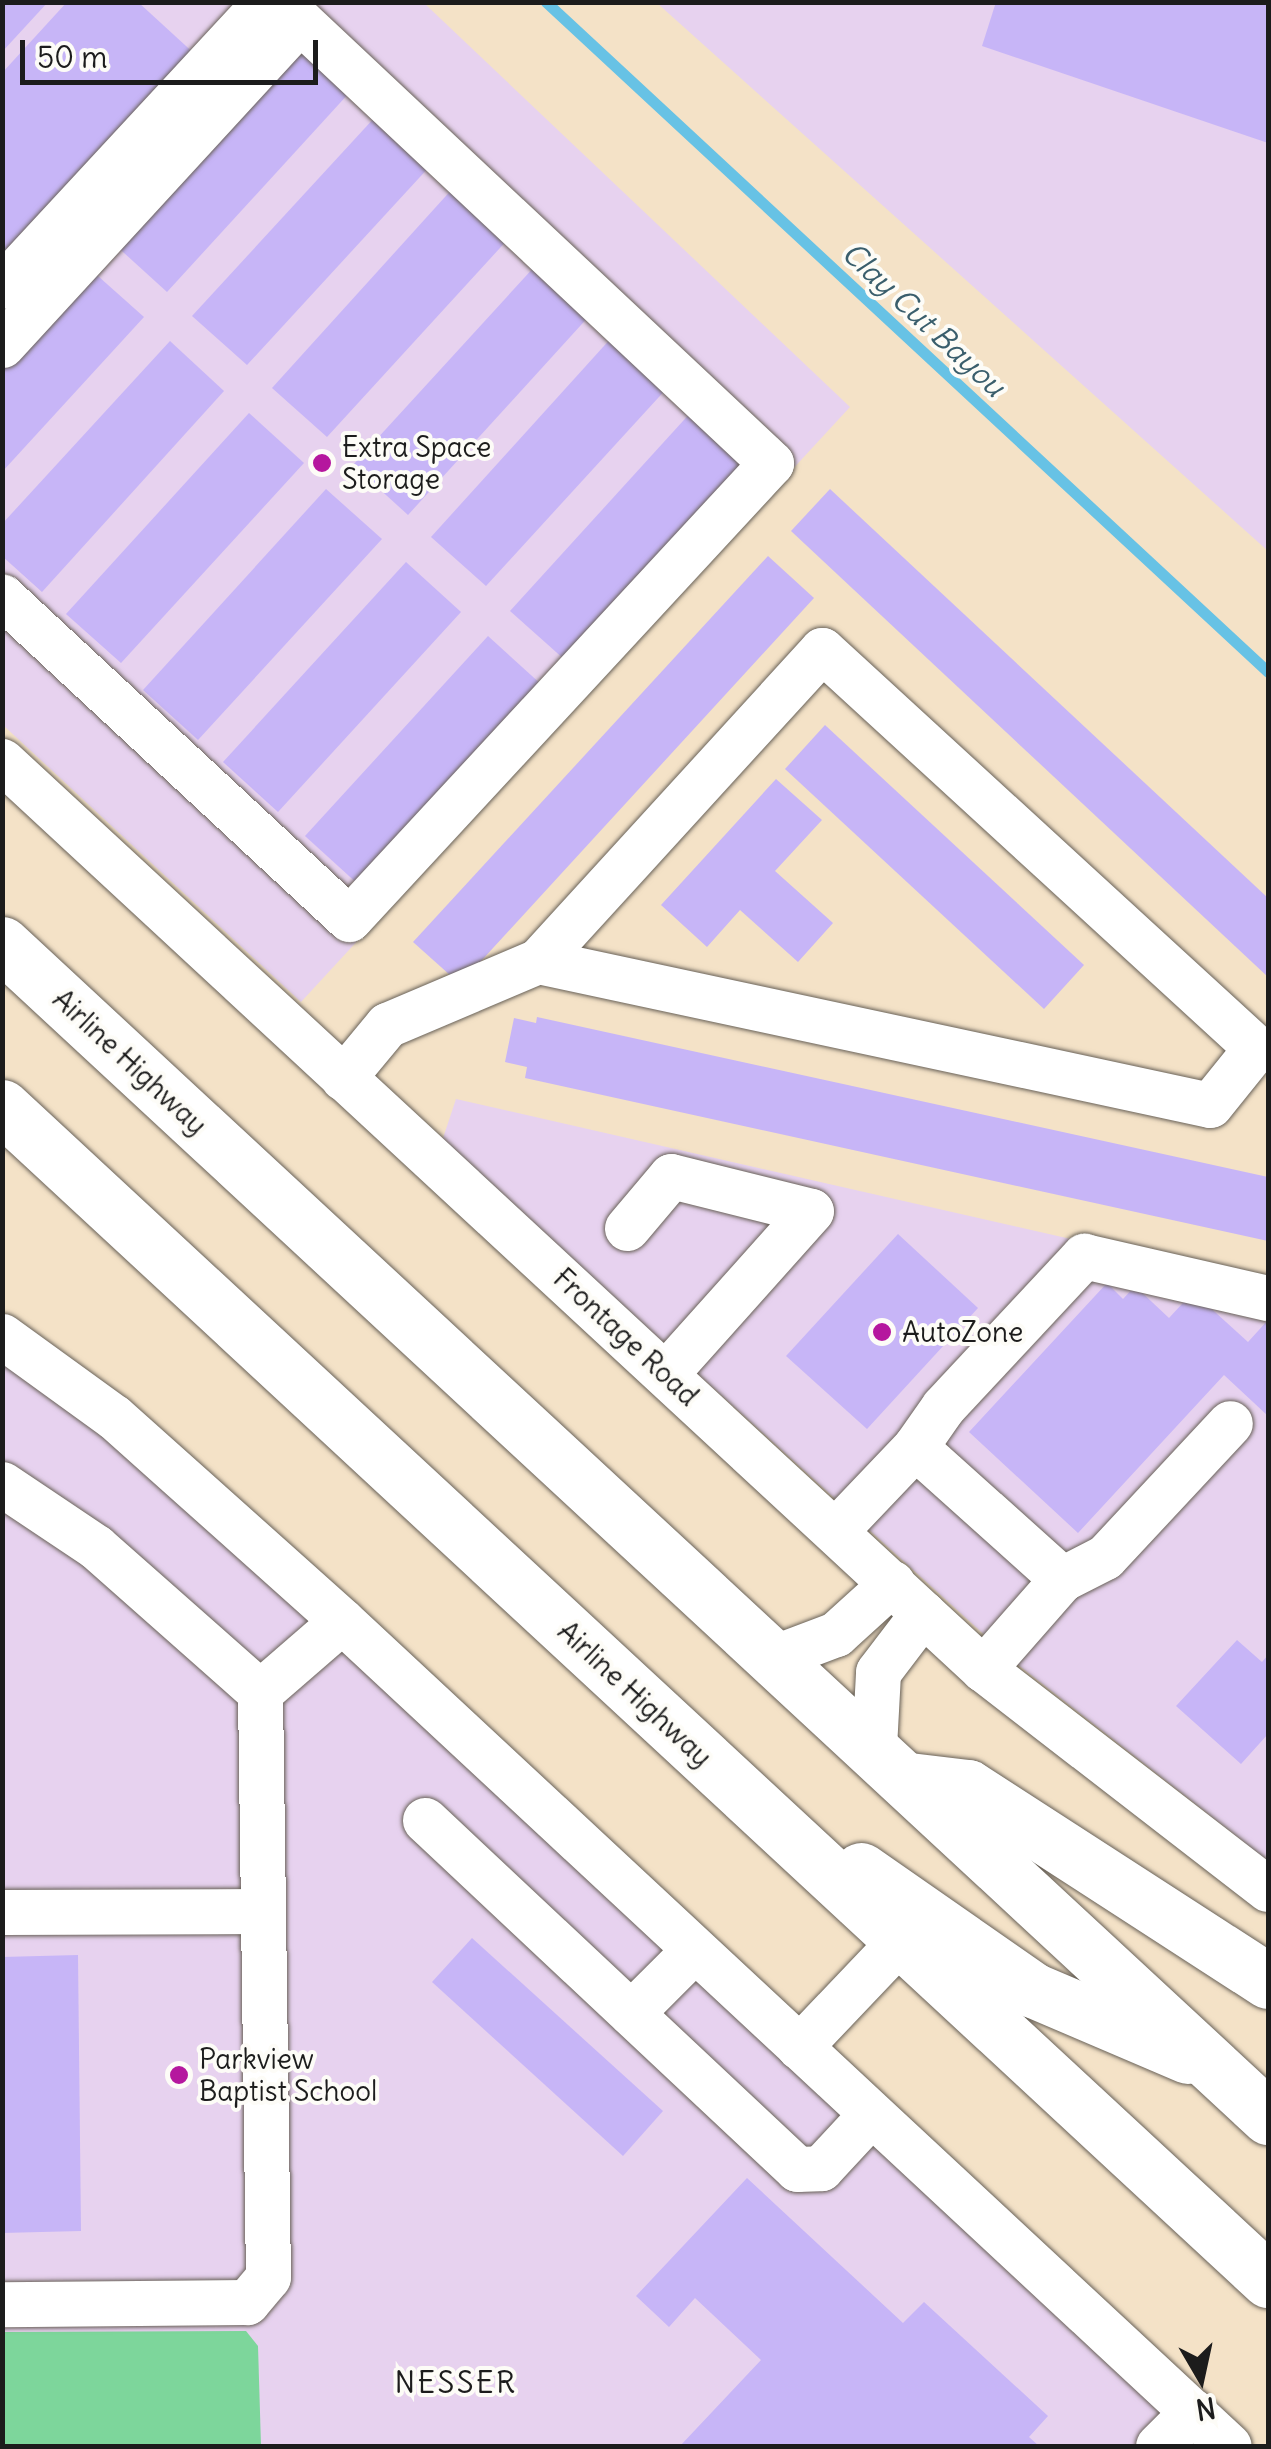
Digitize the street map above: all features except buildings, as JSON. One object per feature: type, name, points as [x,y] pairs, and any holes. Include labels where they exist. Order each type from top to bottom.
[{"type":"highway","name":"Airline Highway","points":[[2,944],[891,1763],[1268,2117]]},
{"type":"highway","name":"Airline Highway","points":[[2,1107],[1268,2280]]},
{"type":"highway","points":[[891,1763],[968,1787],[1268,1980]]},
{"type":"highway","points":[[756,1806],[930,1913],[1033,1990],[1268,2088]]},
{"type":"street","points":[[2,286],[264,2]]},
{"type":"street","points":[[2,344],[300,21],[771,464],[350,918],[4,601]]},
{"type":"street","points":[[344,1078],[387,1025],[538,961],[822,650],[1256,1048],[1210,1106],[538,961]]},
{"type":"street","name":"Frontage Road","points":[[2,761],[983,1669],[1268,1889]]},
{"type":"street","points":[[627,1228],[672,1176],[811,1211],[666,1373]]},
{"type":"street","points":[[835,1532],[915,1447],[943,1406],[1084,1256],[1268,1298]]},
{"type":"street","points":[[2,1336],[114,1417],[342,1621],[1229,2446]]},
{"type":"street","points":[[983,1669],[1062,1579],[1105,1557],[1230,1423]]},
{"type":"street","points":[[915,1447],[1062,1579]]},
{"type":"street","points":[[2,1484],[96,1547],[260,1692],[268,2277],[247,2302],[2,2304]]},
{"type":"street","points":[[775,1657],[836,1634],[907,1598]]},
{"type":"street","points":[[891,1763],[878,1672],[907,1598]]},
{"type":"street","points":[[260,1692],[342,1621]]},
{"type":"street","points":[[425,1820],[797,2169],[820,2168],[870,2115]]},
{"type":"street","points":[[2,1912],[263,1911]]},
{"type":"street","points":[[798,2047],[901,1940]]},
{"type":"street","points":[[631,2013],[694,1950]]},
{"type":"street","points":[[1158,2446],[1193,2411]]},
{"type":"shaded area","points":[[2,3],[424,3],[850,407],[301,1002],[3,725]]},
{"type":"shaded area","points":[[657,3],[1268,3],[1268,551]]},
{"type":"shaded area","points":[[456,1099],[1268,1284],[1268,1861],[1012,1660],[442,1141]]},
{"type":"shaded area","points":[[2,1357],[84,1416],[295,1599],[1204,2446],[3,2446]]},
{"type":"green space","points":[[246,2331],[258,2346],[261,2446],[3,2446],[3,2332]]},
{"type":"waterway","name":"Clay Cut Bayou","points":[[546,2],[1268,672]]},
{"type":"place","name":"Extra Space Storage","points":[[322,463]]},
{"type":"place","name":"AutoZone","points":[[882,1332]]},
{"type":"place","name":"Parkview Baptist School","points":[[179,2075]]},
{"type":"district","name":"NESSER","points":[[456,2382]]}]
